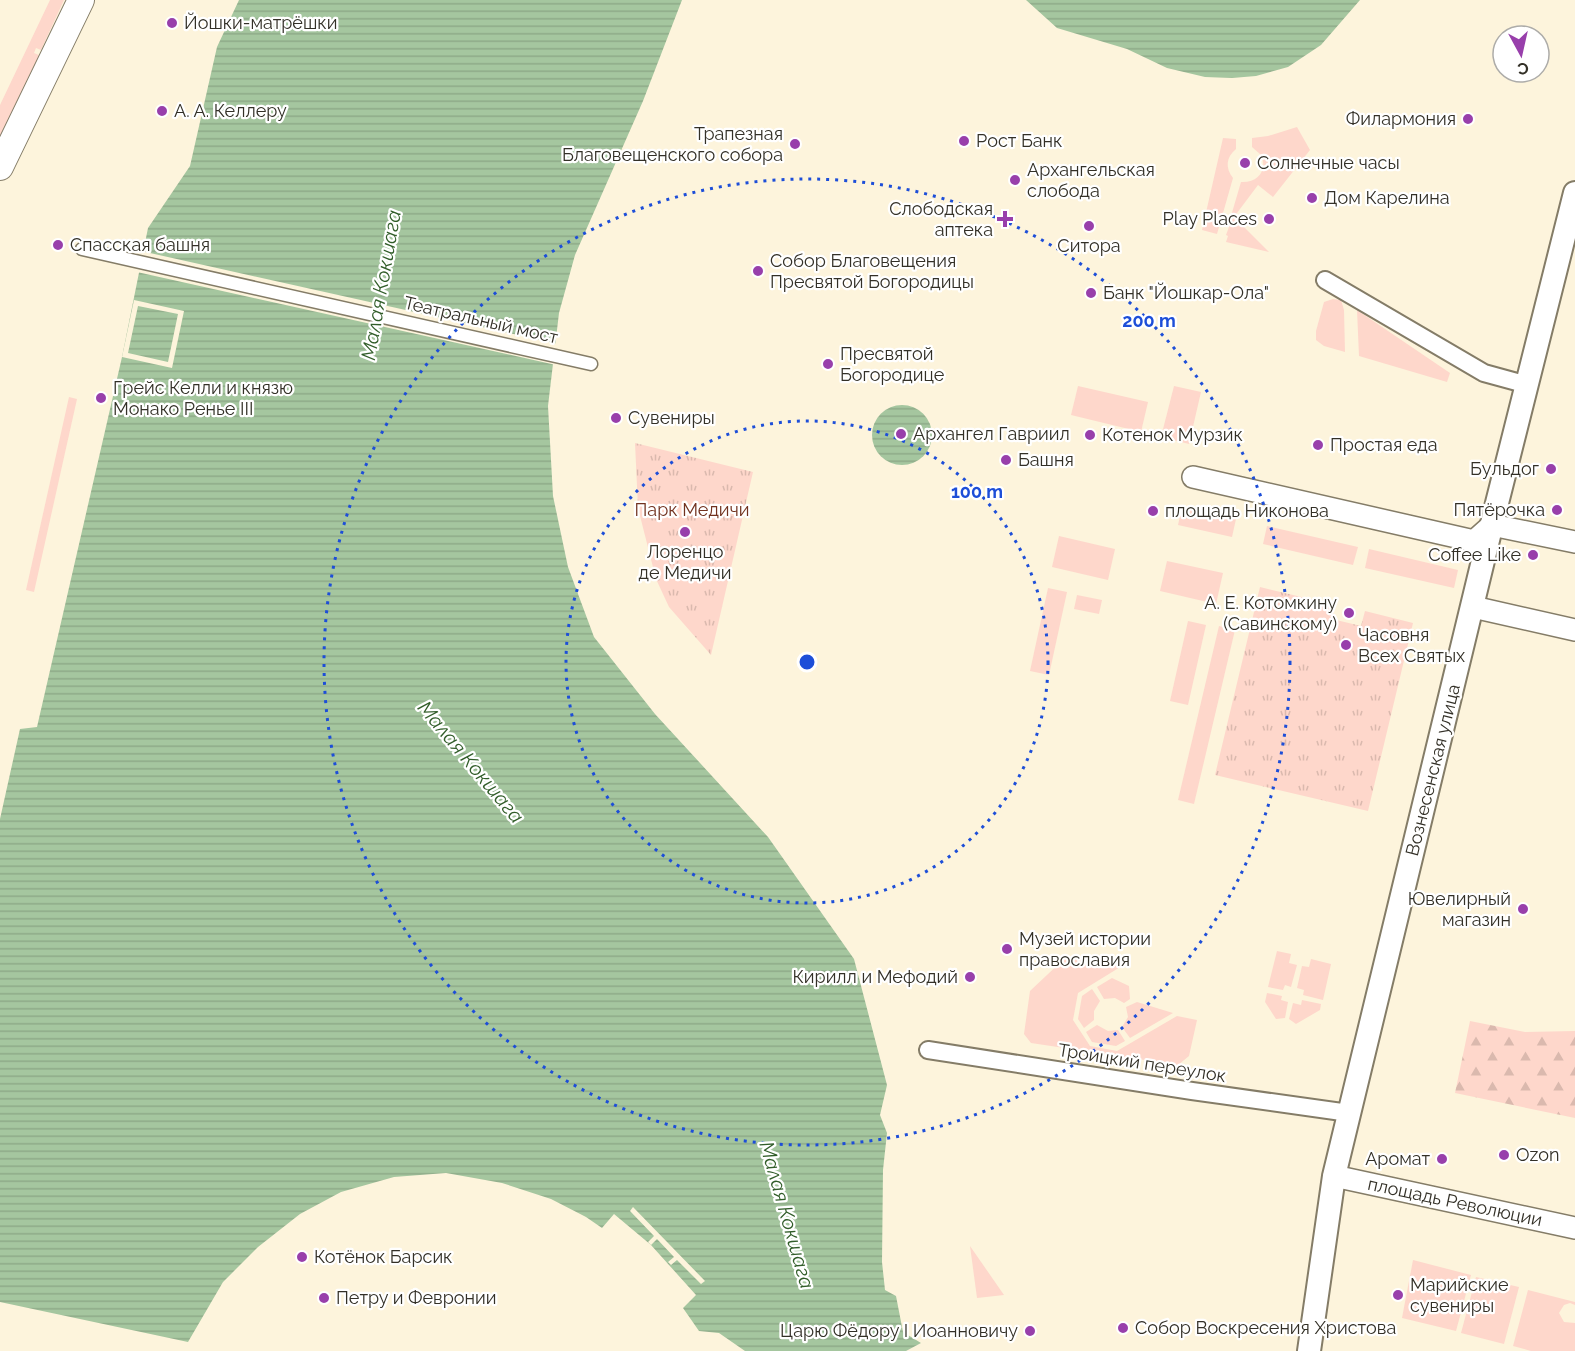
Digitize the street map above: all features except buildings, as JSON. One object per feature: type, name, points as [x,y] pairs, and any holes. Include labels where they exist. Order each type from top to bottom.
[{"type":"main road","points":[[0,167],[81,0]]},
{"type":"main road","name":"Вознесенская улица","points":[[1309,1351],[1334,1176],[1473,607],[1479,548],[1492,525],[1575,193]]},
{"type":"street","name":"Театральный мост","points":[[82,249],[591,364]]},
{"type":"street","points":[[1325,279],[1484,373],[1528,384]]},
{"type":"street","points":[[1193,477],[1479,548]]},
{"type":"street","points":[[1492,525],[1575,543]]},
{"type":"street","points":[[1473,607],[1575,630]]},
{"type":"street","name":"Троицкий переулок","points":[[928,1050],[1182,1090],[1349,1113]]},
{"type":"street","name":"площадь Революции","points":[[1334,1176],[1575,1228]]},
{"type":"green space","points":[[50,0],[64,0],[41,50],[36,48],[34,53],[39,55],[0,136],[0,105]]},
{"type":"green space","points":[[1297,127],[1310,150],[1273,197],[1258,185],[1234,217],[1269,252],[1226,242],[1241,182],[1257,178],[1263,166],[1261,155],[1252,147],[1252,138],[1268,136]]},
{"type":"green space","points":[[1223,138],[1236,139],[1236,149],[1229,159],[1228,167],[1233,178],[1217,234],[1202,230]]},
{"type":"green space","points":[[1333,299],[1341,300],[1344,310],[1345,352],[1324,346],[1316,340],[1316,331],[1324,302]]},
{"type":"green space","points":[[1357,310],[1450,373],[1447,382],[1359,356]]},
{"type":"green space","points":[[1078,386],[1148,402],[1141,432],[1071,415]]},
{"type":"green space","points":[[1174,386],[1201,392],[1189,444],[1161,437]]},
{"type":"green space","points":[[69,397],[77,399],[34,592],[26,590]]},
{"type":"green space","name":"Парк Медичи","points":[[635,443],[753,472],[711,655],[669,607],[656,579],[638,508]]},
{"type":"green space","points":[[1182,507],[1236,519],[1232,537],[1178,525]]},
{"type":"green space","points":[[1267,526],[1358,547],[1353,565],[1263,544]]},
{"type":"green space","points":[[1059,536],[1115,549],[1108,580],[1052,567]]},
{"type":"green space","points":[[1369,549],[1458,570],[1454,588],[1365,568]]},
{"type":"green space","points":[[1167,561],[1223,573],[1216,604],[1160,591]]},
{"type":"green space","points":[[1260,587],[1335,605],[1332,619],[1361,626],[1365,611],[1413,623],[1368,811],[1215,775]]},
{"type":"green space","points":[[1048,588],[1067,592],[1049,675],[1030,671]]},
{"type":"green space","points":[[1077,595],[1102,600],[1099,614],[1074,609]]},
{"type":"green space","points":[[1188,621],[1206,625],[1188,705],[1170,701]]},
{"type":"green space","points":[[1219,626],[1235,630],[1194,804],[1178,800]]},
{"type":"green space","points":[[1277,951],[1291,954],[1289,963],[1297,965],[1291,987],[1285,985],[1283,990],[1268,987]]},
{"type":"green space","points":[[1064,959],[1130,961],[1078,993],[1073,1020],[1090,1046],[1117,1051],[1177,1016],[1197,1020],[1189,1056],[1178,1065],[1031,1043],[1024,1034],[1030,991]]},
{"type":"green space","points":[[1311,959],[1331,964],[1323,1000],[1303,995],[1304,990],[1297,988],[1302,966],[1309,967]]},
{"type":"green space","points":[[1112,978],[1129,986],[1130,999],[1124,1003],[1115,998],[1104,999],[1097,987]]},
{"type":"green space","points":[[1092,989],[1100,1001],[1094,1011],[1094,1020],[1084,1028],[1078,1019],[1082,996]]},
{"type":"green space","points":[[1267,993],[1282,996],[1281,1000],[1288,1002],[1285,1018],[1276,1019],[1265,1002]]},
{"type":"green space","points":[[1302,1000],[1321,1004],[1320,1010],[1296,1024],[1289,1019],[1293,1003],[1301,1005]]},
{"type":"green space","points":[[1137,1002],[1173,1013],[1130,1038],[1122,1027],[1128,1017],[1126,1007]]},
{"type":"green space","points":[[1470,1021],[1525,1032],[1575,1031],[1575,1118],[1455,1093]]},
{"type":"green space","points":[[1097,1025],[1108,1031],[1118,1030],[1125,1041],[1116,1046],[1092,1042],[1086,1032]]},
{"type":"green space","points":[[970,1246],[1004,1295],[977,1298]]},
{"type":"green space","points":[[1413,1260],[1471,1275],[1456,1331],[1402,1318]]},
{"type":"green space","points":[[1476,1277],[1519,1287],[1504,1344],[1461,1333]]},
{"type":"green space","points":[[1528,1290],[1575,1302],[1575,1305],[1570,1303],[1564,1305],[1559,1313],[1564,1322],[1575,1323],[1575,1351],[1531,1351],[1513,1346]]},
{"type":"water","name":"Малая Кокшага","points":[[239,0],[682,0],[643,101],[575,255],[559,313],[548,406],[553,496],[568,567],[594,637],[655,714],[768,837],[854,959],[887,1085],[880,1115],[887,1133],[883,1170],[882,1262],[885,1290],[896,1296],[903,1332],[921,1343],[906,1351],[745,1351],[719,1333],[699,1331],[683,1308],[696,1295],[651,1245],[614,1214],[602,1228],[551,1199],[502,1183],[446,1173],[394,1177],[341,1192],[300,1214],[258,1247],[223,1282],[188,1342],[0,1302],[0,819],[20,729],[37,727],[122,357],[148,228],[190,166],[217,47]]},
{"type":"water","points":[[1026,0],[1360,0],[1321,45],[1288,67],[1256,76],[1232,78],[1205,77],[1167,68],[1127,49],[1057,28]]},
{"type":"water","points":[[902,405],[919,410],[927,418],[932,435],[927,452],[919,460],[902,465],[885,460],[877,452],[872,435],[877,418],[885,410]]},
{"type":"pier","points":[[141,251],[558,344],[556,365],[137,272]]},
{"type":"pier","points":[[134,300],[184,311],[172,368],[122,357]],"holes":[[[138,306],[178,314],[168,362],[128,353]]]},
{"type":"pier","points":[[633,1207],[705,1281],[701,1284],[677,1260],[671,1265],[668,1262],[674,1257],[657,1239],[651,1245],[648,1242],[654,1236],[630,1211]]},
{"type":"place","name":"Йошки-матрёшки","points":[[172,23]]},
{"type":"place","name":"А. А. Келлеру","points":[[162,111]]},
{"type":"place","name":"Филармония","points":[[1468,119]]},
{"type":"place","name":"Рост Банк","points":[[964,141]]},
{"type":"place","name":"Трапезная Благовещенского собора","points":[[795,144]]},
{"type":"place","name":"Солнечные часы","points":[[1245,163]]},
{"type":"place","name":"Архангельская слобода","points":[[1015,180]]},
{"type":"place","name":"Дом Карелина","points":[[1312,198]]},
{"type":"place","name":"Слободская аптека","points":[[1005,219]]},
{"type":"place","name":"Play Places","points":[[1269,219]]},
{"type":"place","name":"Ситора","points":[[1089,226]]},
{"type":"place","name":"Спасская башня","points":[[58,245]]},
{"type":"place","name":"Собор Благовещения Пресвятой Богородицы","points":[[758,271]]},
{"type":"place","name":"Банк \"Йошкар-Ола\"","points":[[1091,293]]},
{"type":"place","name":"Пресвятой Богородице","points":[[828,364]]},
{"type":"place","name":"Грейс Келли и князю Монако Ренье III","points":[[101,398]]},
{"type":"place","name":"Сувениры","points":[[616,418]]},
{"type":"place","name":"Архангел Гавриил","points":[[901,434]]},
{"type":"place","name":"Котенок Мурзик","points":[[1090,435]]},
{"type":"place","name":"Простая еда","points":[[1318,445]]},
{"type":"place","name":"Башня","points":[[1006,460]]},
{"type":"place","name":"Бульдог","points":[[1551,469]]},
{"type":"place","name":"Пятёрочка","points":[[1557,510]]},
{"type":"place","name":"площадь Никонова","points":[[1153,511]]},
{"type":"place","name":"Лоренцо де Медичи","points":[[685,532]]},
{"type":"place","name":"Coffee Like","points":[[1533,555]]},
{"type":"place","name":"А. Е. Котомкину (Савинскому)","points":[[1349,613]]},
{"type":"place","name":"Часовня Всех Святых","points":[[1346,645]]},
{"type":"place","name":"Ювелирный магазин","points":[[1523,909]]},
{"type":"place","name":"Музей истории православия","points":[[1007,949]]},
{"type":"place","name":"Кирилл и Мефодий","points":[[970,977]]},
{"type":"place","name":"Ozon","points":[[1504,1155]]},
{"type":"place","name":"Аромат","points":[[1442,1159]]},
{"type":"place","name":"Котёнок Барсик","points":[[302,1257]]},
{"type":"place","name":"Марийские сувениры","points":[[1398,1295]]},
{"type":"place","name":"Петру и Февронии","points":[[324,1298]]},
{"type":"place","name":"Собор Воскресения Христова","points":[[1123,1328]]},
{"type":"place","name":"Царю Фёдору I Иоанновичу","points":[[1030,1331]]}]
